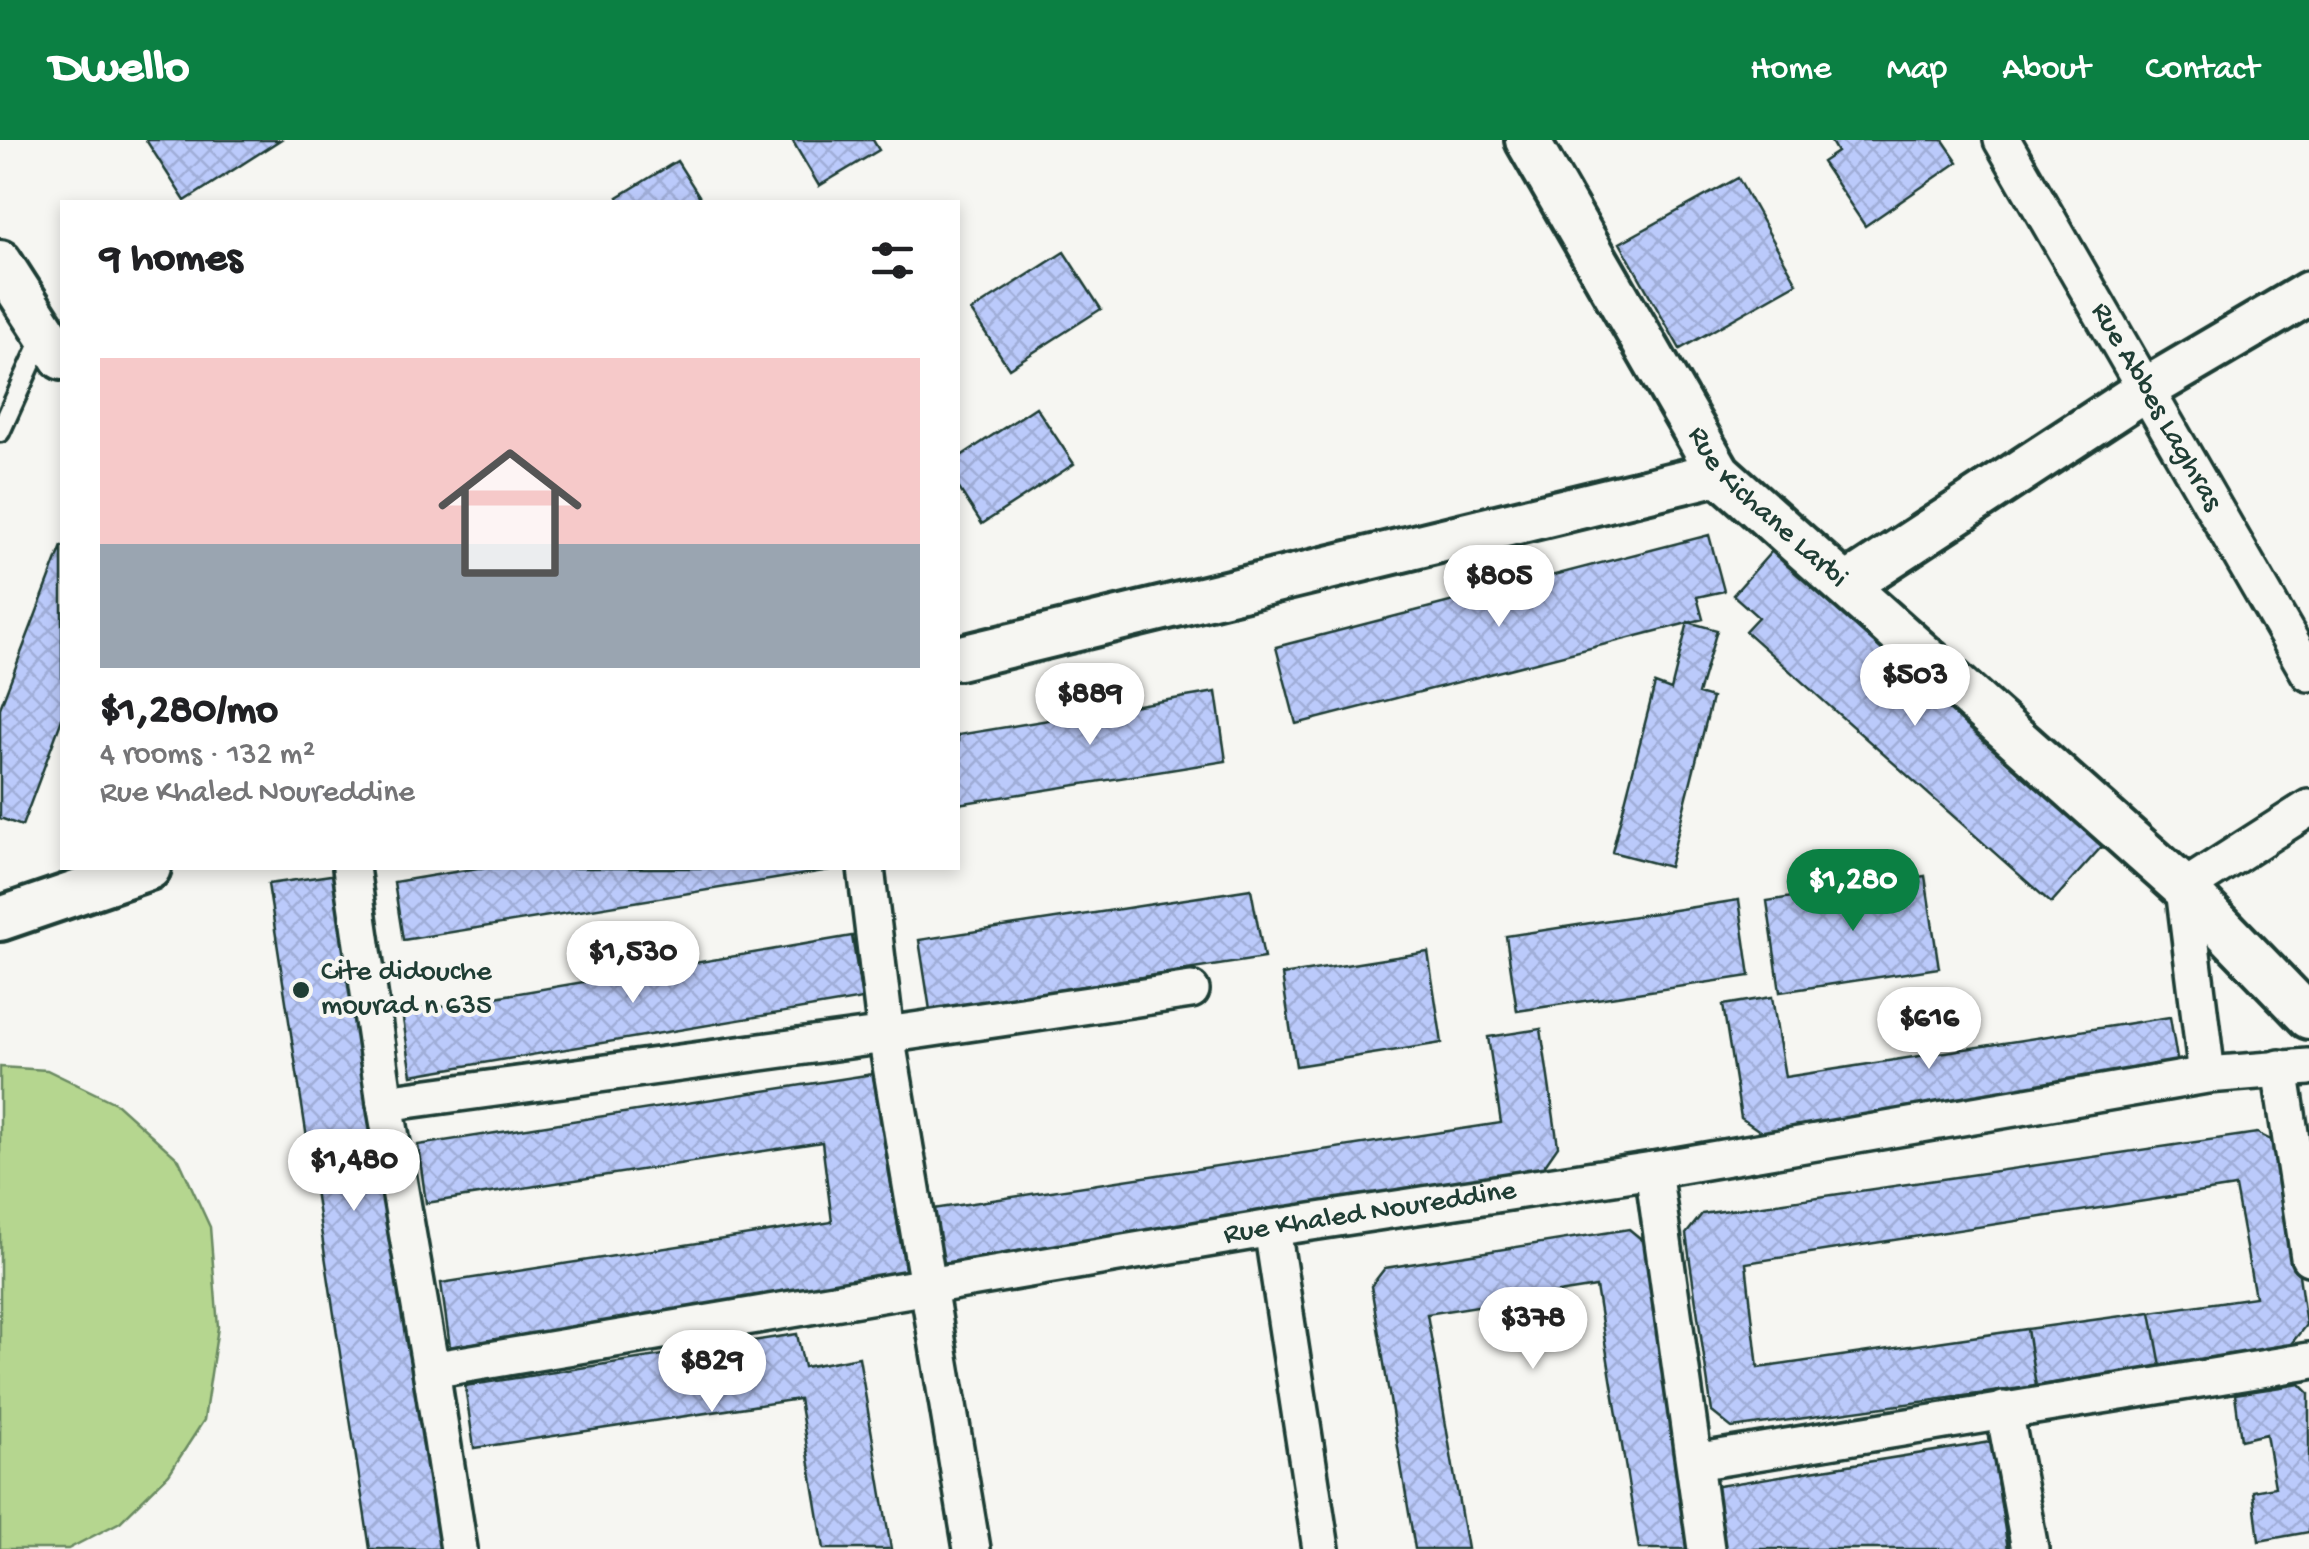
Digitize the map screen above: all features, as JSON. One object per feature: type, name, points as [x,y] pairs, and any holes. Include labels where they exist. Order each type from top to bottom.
[{"type":"street","name":"Rue Kichane Larbi","points":[[1527,140],[1719,473],[2184,888],[2309,1017]]},
{"type":"street","name":"Rue Abbes Laghras","points":[[2002,140],[2309,673]]},
{"type":"street","points":[[0,262],[54,344]]},
{"type":"street","points":[[1846,585],[2146,389],[2309,293]]},
{"type":"street","points":[[960,658],[1719,473]]},
{"type":"street","points":[[2207,1076],[2184,888],[2309,808]]},
{"type":"street","points":[[5,913],[144,870]]},
{"type":"street","points":[[351,870],[384,1104],[460,1549]]},
{"type":"street","points":[[866,870],[886,1035],[972,1549]]},
{"type":"street","points":[[384,1104],[1191,990]]},
{"type":"street","points":[[2295,1067],[2309,1257]]},
{"type":"street","name":"Rue Khaled Noureddine","points":[[431,1370],[2207,1076],[2295,1067]]},
{"type":"street","points":[[1653,1170],[1706,1549]]},
{"type":"street","points":[[1272,1228],[1313,1548]]},
{"type":"street","points":[[1694,1462],[2309,1361]]},
{"type":"street","points":[[2004,1410],[2030,1549]]},
{"type":"lane","points":[[0,432],[54,344]]},
{"type":"green space","points":[[0,1067],[47,1070],[117,1104],[179,1160],[210,1227],[218,1327],[204,1420],[169,1474],[120,1522],[68,1549],[0,1549]]},
{"type":"building","points":[[146,140],[280,140],[187,200]]},
{"type":"building","points":[[792,140],[873,140],[879,150],[819,186]]},
{"type":"building","points":[[1830,140],[1943,140],[1958,162],[1865,226],[1822,162],[1837,152]]},
{"type":"building","points":[[677,161],[702,200],[620,200],[618,197]]},
{"type":"building","points":[[1738,178],[1797,283],[1680,349],[1620,243]]},
{"type":"building","points":[[1064,252],[1101,309],[1009,368],[971,311]]},
{"type":"building","points":[[1036,407],[1074,464],[982,524],[960,490],[960,457]]},
{"type":"building","points":[[1709,535],[1724,591],[1697,597],[1703,619],[1296,724],[1276,647]]},
{"type":"building","points":[[60,551],[60,724],[22,826],[0,818],[0,708]]},
{"type":"building","points":[[1772,551],[2103,845],[2051,903],[1745,631],[1758,617],[1733,595]]},
{"type":"building","points":[[1688,622],[1717,630],[1698,694],[1712,698],[1669,867],[1612,852],[1655,684],[1671,690]]},
{"type":"building","points":[[1216,692],[1226,761],[960,804],[960,735]]},
{"type":"building","points":[[466,870],[830,870],[403,940],[394,882]]},
{"type":"building","points":[[338,874],[441,1549],[370,1549],[268,884]]},
{"type":"building","points":[[1925,876],[1939,968],[1780,992],[1767,901]]},
{"type":"building","points":[[1251,889],[1264,958],[930,1010],[919,940]]},
{"type":"building","points":[[1739,900],[1750,976],[1517,1011],[1506,936]]},
{"type":"building","points":[[852,936],[862,999],[412,1075],[402,1013]]},
{"type":"building","points":[[1428,952],[1442,1043],[1296,1066],[1282,975]]},
{"type":"building","points":[[1772,997],[1785,1077],[2170,1017],[2179,1071],[1767,1136],[1741,1118],[1723,1005]]},
{"type":"building","points":[[1541,1029],[1558,1146],[1542,1169],[942,1263],[933,1209],[1501,1123],[1488,1037]]},
{"type":"building","points":[[873,1074],[906,1274],[450,1347],[441,1283],[832,1222],[822,1142],[426,1203],[418,1145]]},
{"type":"building","points":[[2257,1133],[2281,1145],[2306,1325],[2287,1349],[2161,1366],[2151,1312],[2255,1297],[2235,1187],[1746,1263],[1758,1368],[2027,1329],[2036,1386],[1732,1428],[1712,1412],[1686,1234],[1702,1214]]},
{"type":"building","points":[[1629,1229],[1646,1243],[1694,1549],[1639,1549],[1596,1287],[1427,1314],[1467,1549],[1415,1549],[1371,1286],[1385,1268]]},
{"type":"building","points":[[2151,1312],[2161,1366],[2036,1386],[2027,1329]]},
{"type":"building","points":[[797,1334],[804,1367],[859,1357],[891,1549],[824,1549],[799,1399],[474,1448],[465,1386]]},
{"type":"building","points":[[2300,1384],[2309,1393],[2309,1532],[2259,1541],[2253,1491],[2275,1487],[2266,1434],[2241,1440],[2235,1394]]},
{"type":"building","points":[[1991,1442],[2008,1549],[1721,1549],[1712,1487]]},
{"type":"place","name":"Cite didouche mourad n 635","points":[[301,990]]}]
